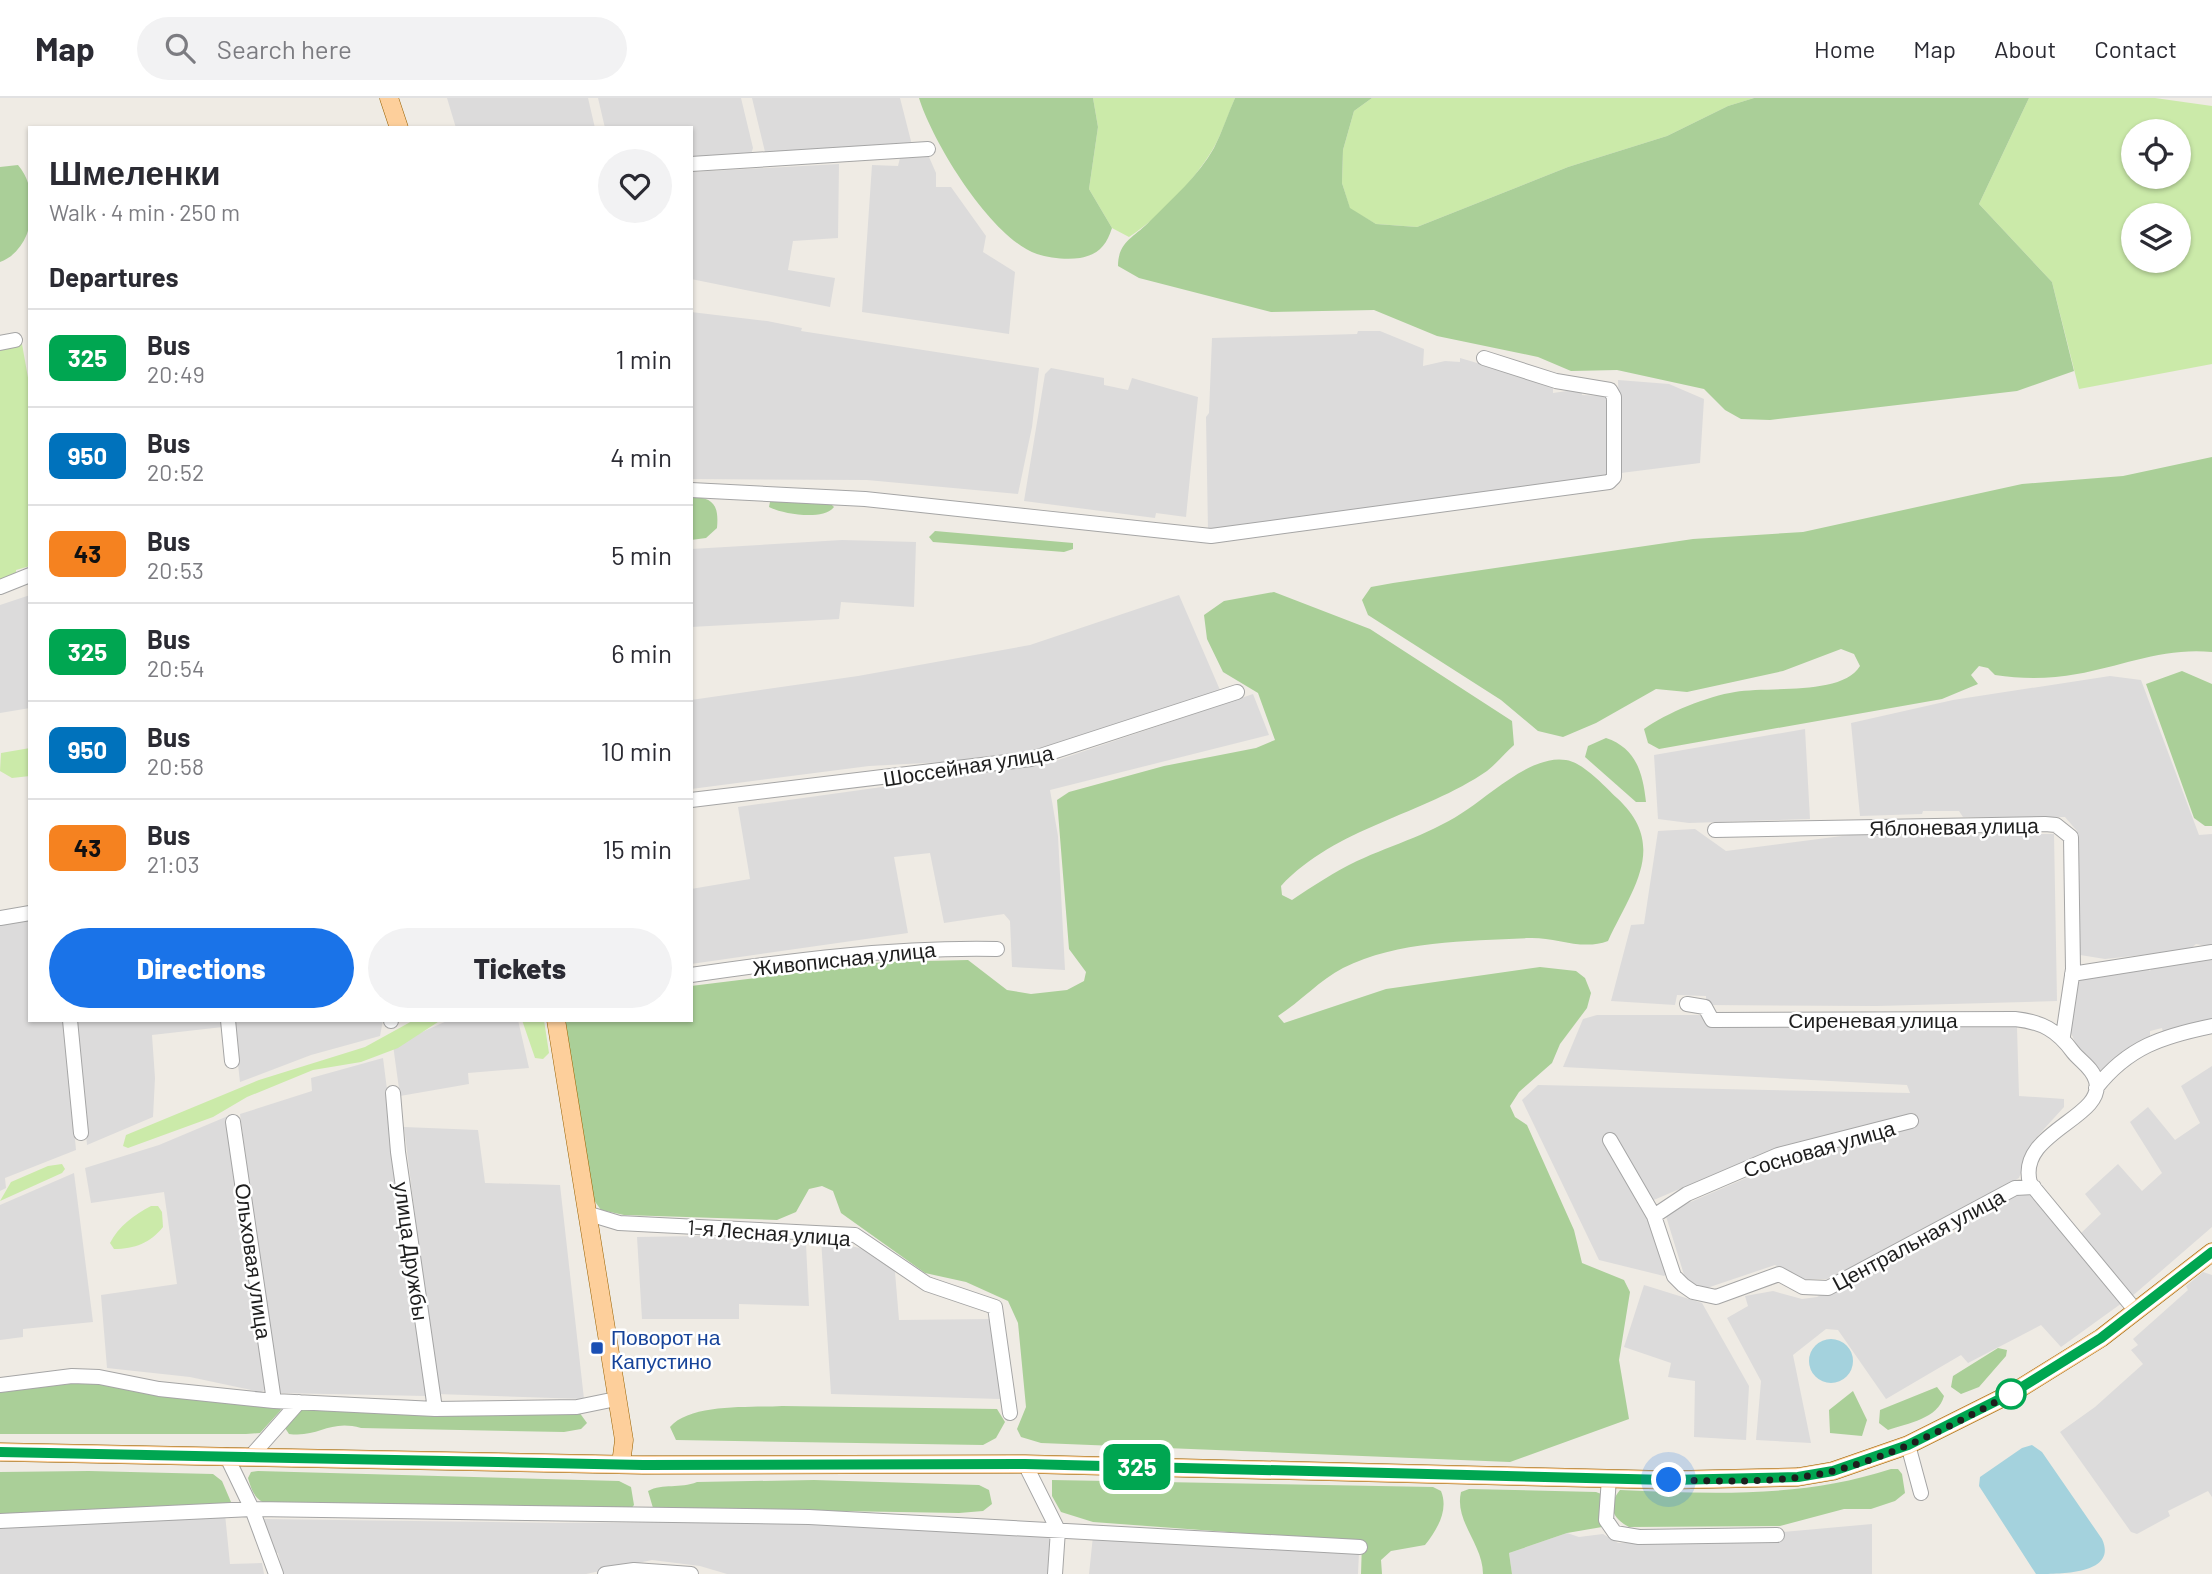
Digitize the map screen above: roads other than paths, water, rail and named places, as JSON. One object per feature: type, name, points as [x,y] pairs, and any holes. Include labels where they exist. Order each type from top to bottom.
[{"type":"main road","points":[[390,98],[398,126]]},
{"type":"main road","points":[[556,1022],[624,1440],[621,1464]]},
{"type":"main road","points":[[0,1452],[621,1464],[1025,1464],[1744,1481],[1798,1477],[1833,1471],[1908,1445],[1970,1416],[2051,1371],[2136,1311],[2212,1252]]},
{"type":"street","points":[[693,164],[928,149]]},
{"type":"street","points":[[0,343],[15,340]]},
{"type":"street","points":[[693,490],[865,499],[1211,536],[1378,516],[1609,482],[1615,477],[1615,397],[1610,390],[1556,381],[1484,358]]},
{"type":"street","points":[[0,587],[28,577]]},
{"type":"street","name":"Шоссейная улица","points":[[693,800],[1031,759],[1237,692]]},
{"type":"street","name":"Яблоневая улица","points":[[1715,830],[2056,825],[2071,837],[2072,974],[2063,1036]]},
{"type":"street","points":[[0,918],[28,913]]},
{"type":"street","name":"Живописная улица","points":[[693,975],[808,958],[931,948],[997,949]]},
{"type":"street","points":[[2072,974],[2212,952]]},
{"type":"street","name":"Сиреневая улица","points":[[1687,1004],[1705,1007],[1712,1020],[2015,1019],[2033,1021],[2063,1036]]},
{"type":"street","points":[[70,1022],[81,1133]]},
{"type":"street","points":[[228,1022],[232,1061]]},
{"type":"street","points":[[2136,1311],[2034,1187],[2028,1174],[2041,1142],[2090,1102],[2096,1088],[2112,1068],[2160,1038],[2212,1026]]},
{"type":"street","points":[[2063,1036],[2093,1074],[2096,1088]]},
{"type":"street","name":"улица Дружбы","points":[[393,1093],[398,1152],[435,1409]]},
{"type":"street","name":"Сосновая улица","points":[[1654,1216],[1687,1194],[1779,1155],[1911,1121]]},
{"type":"street","name":"Ольховая улица","points":[[233,1122],[274,1401]]},
{"type":"street","name":"Центральная улица","points":[[1610,1140],[1654,1216],[1674,1276],[1693,1292],[1716,1297],[1779,1274],[1803,1287],[1828,1288],[2015,1188],[2034,1187]]},
{"type":"street","name":"1-я Лесная улица","points":[[586,1213],[619,1223],[855,1235],[927,1284],[995,1307],[1010,1413]]},
{"type":"street","points":[[0,1385],[72,1376],[99,1377],[159,1390],[274,1401],[435,1409],[577,1407],[616,1399]]},
{"type":"street","points":[[252,1455],[299,1402]]},
{"type":"street","points":[[1908,1445],[1921,1493]]},
{"type":"street","points":[[226,1455],[252,1509],[276,1574]]},
{"type":"street","points":[[1025,1464],[1058,1530],[1055,1574]]},
{"type":"street","points":[[1609,1478],[1606,1520],[1615,1533],[1639,1537],[1777,1535]]},
{"type":"street","points":[[0,1521],[252,1509],[808,1517],[1360,1547]]},
{"type":"street","points":[[605,1574],[634,1570],[691,1574]]},
{"type":"water","points":[[1831,1339],[1847,1345],[1853,1361],[1847,1377],[1831,1383],[1815,1377],[1809,1361],[1815,1345]]},
{"type":"water","points":[[2032,1445],[2042,1452],[2102,1539],[2105,1551],[2102,1559],[2085,1570],[2036,1574],[1979,1486],[1980,1477],[2022,1448]]},
{"type":"place","name":"Поворот на Капустино","points":[[597,1348]]}]
